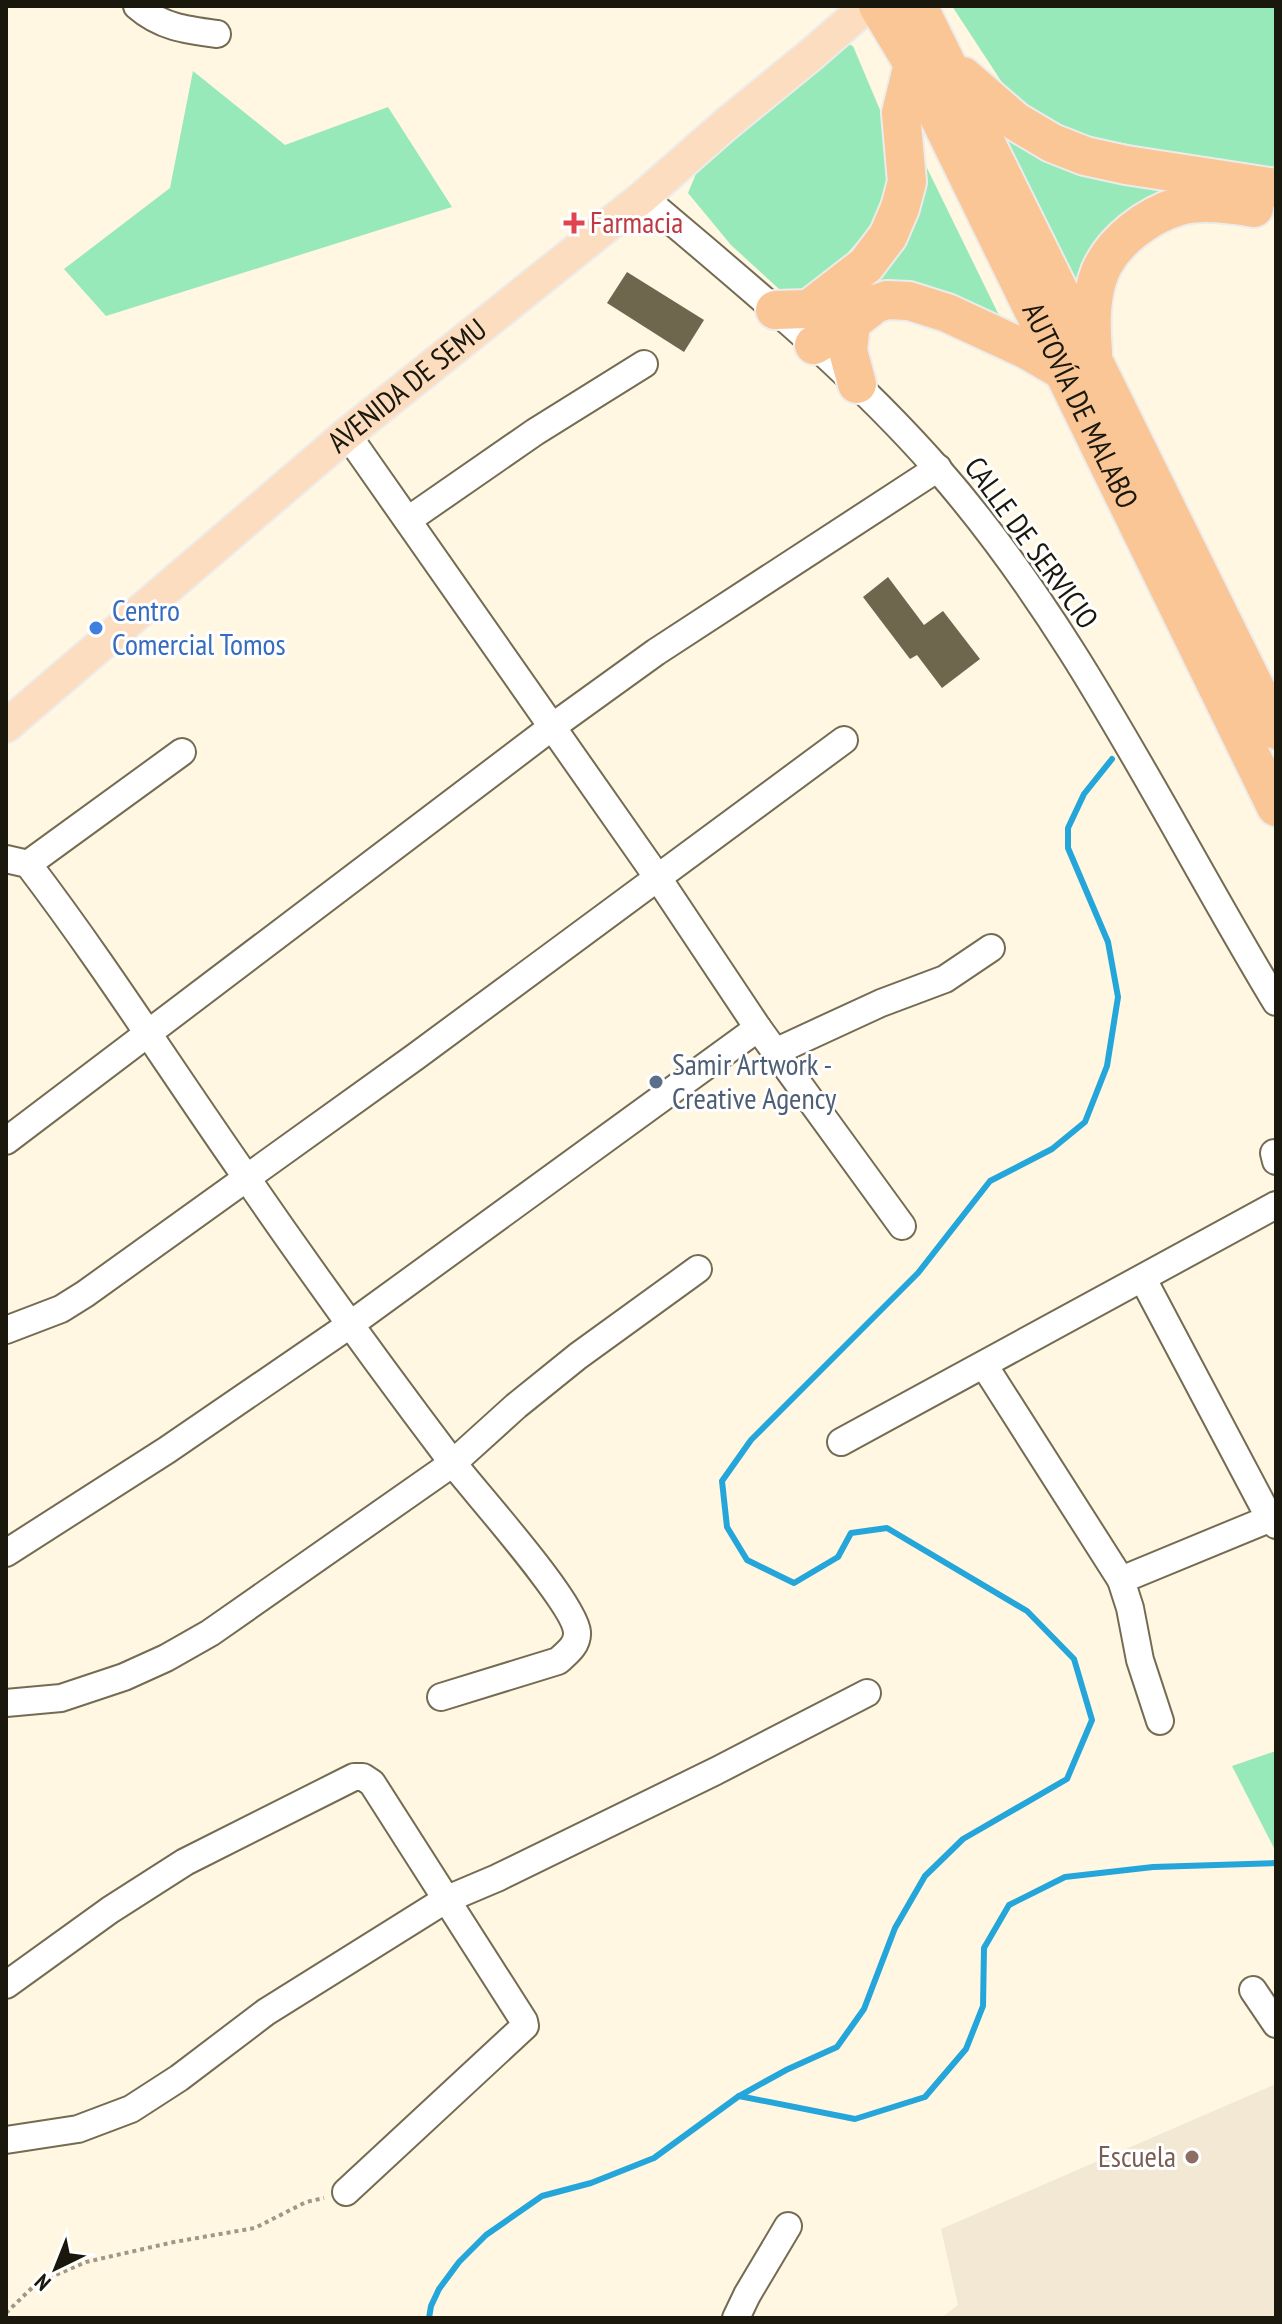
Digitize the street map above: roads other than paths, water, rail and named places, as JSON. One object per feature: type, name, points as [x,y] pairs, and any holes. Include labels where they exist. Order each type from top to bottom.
[{"type":"highway","name":"AUTOVÍA DE MALABO","points":[[878,6],[926,56]]},
{"type":"highway","name":"AUTOVÍA DE MALABO","points":[[918,6],[926,56],[1080,368],[1276,730]]},
{"type":"highway","points":[[775,310],[809,309],[866,265],[888,236],[907,182],[901,113],[926,56],[962,75],[1000,110],[1065,148],[1101,161],[1276,188]]},
{"type":"highway","points":[[814,345],[875,304],[887,300],[909,301],[935,308],[1029,351],[1080,368],[1100,272],[1115,248],[1128,235],[1144,223],[1181,206],[1225,203],[1276,214]]},
{"type":"highway","points":[[851,322],[848,351],[857,384]]},
{"type":"highway","name":"AUTOVÍA DE MALABO","points":[[1080,368],[1129,511],[1276,807]]},
{"type":"main road","name":"AVENIDA DE SEMU","points":[[6,726],[347,434],[643,197],[867,6]]},
{"type":"street","points":[[137,6],[158,21],[177,29],[217,34]]},
{"type":"street","name":"CALLE DE SERVICIO","points":[[643,197],[857,384],[938,468],[994,540],[1084,672],[1276,1002]]},
{"type":"street","points":[[408,520],[535,432],[644,364]]},
{"type":"street","points":[[347,434],[658,878],[758,1028],[902,1226]]},
{"type":"street","points":[[6,1141],[552,727],[695,626],[938,468]]},
{"type":"street","points":[[6,1330],[61,1309],[85,1294],[844,740]]},
{"type":"street","points":[[182,752],[17,862],[148,1034],[246,1178],[453,1463],[562,1599],[577,1632],[572,1649],[558,1661],[441,1697]]},
{"type":"street","points":[[777,1051],[881,1003],[945,979],[991,948]]},
{"type":"street","points":[[6,1553],[167,1450],[351,1324],[758,1028]]},
{"type":"street","points":[[841,1442],[1276,1205]]},
{"type":"street","points":[[6,1703],[61,1698],[124,1677],[210,1633],[453,1463],[565,1366],[698,1269]]},
{"type":"street","points":[[1121,1580],[1274,1520],[1143,1279]]},
{"type":"street","points":[[984,1365],[1121,1580],[1140,1660],[1160,1721]]},
{"type":"street","points":[[6,2140],[78,2129],[131,2109],[179,2078],[266,2012],[445,1900],[497,1878],[702,1778],[867,1693]]},
{"type":"street","points":[[6,1985],[110,1910],[185,1862],[354,1777],[363,1777],[372,1783],[525,2026],[346,2192]]},
{"type":"street","points":[[1253,1990],[1276,2024]]},
{"type":"street","points":[[736,2318],[788,2226]]},
{"type":"waterway","points":[[429,2318],[439,2289],[459,2262],[486,2235],[542,2196],[591,2183],[654,2158],[739,2096],[837,2047],[864,2009],[895,1928],[925,1876],[963,1839],[1067,1779],[1092,1720],[1074,1659],[1027,1611],[887,1528],[851,1533],[838,1557],[794,1583],[747,1560],[727,1527],[722,1481],[751,1440],[918,1273],[990,1181],[1052,1149],[1085,1122],[1107,1066],[1118,997],[1108,942],[1068,848],[1068,828],[1084,794],[1112,759]]},
{"type":"waterway","points":[[739,2096],[855,2119],[925,2097],[966,2049],[983,2006],[984,1948],[1009,1905],[1065,1877],[1153,1867],[1276,1863]]},
{"type":"place","name":"Farmacia","points":[[574,223]]},
{"type":"place","name":"Centro Comercial Tomos","points":[[96,628]]},
{"type":"place","name":"Samir Artwork - Creative Agency","points":[[656,1082]]},
{"type":"place","name":"Escuela","points":[[1192,2157]]}]
